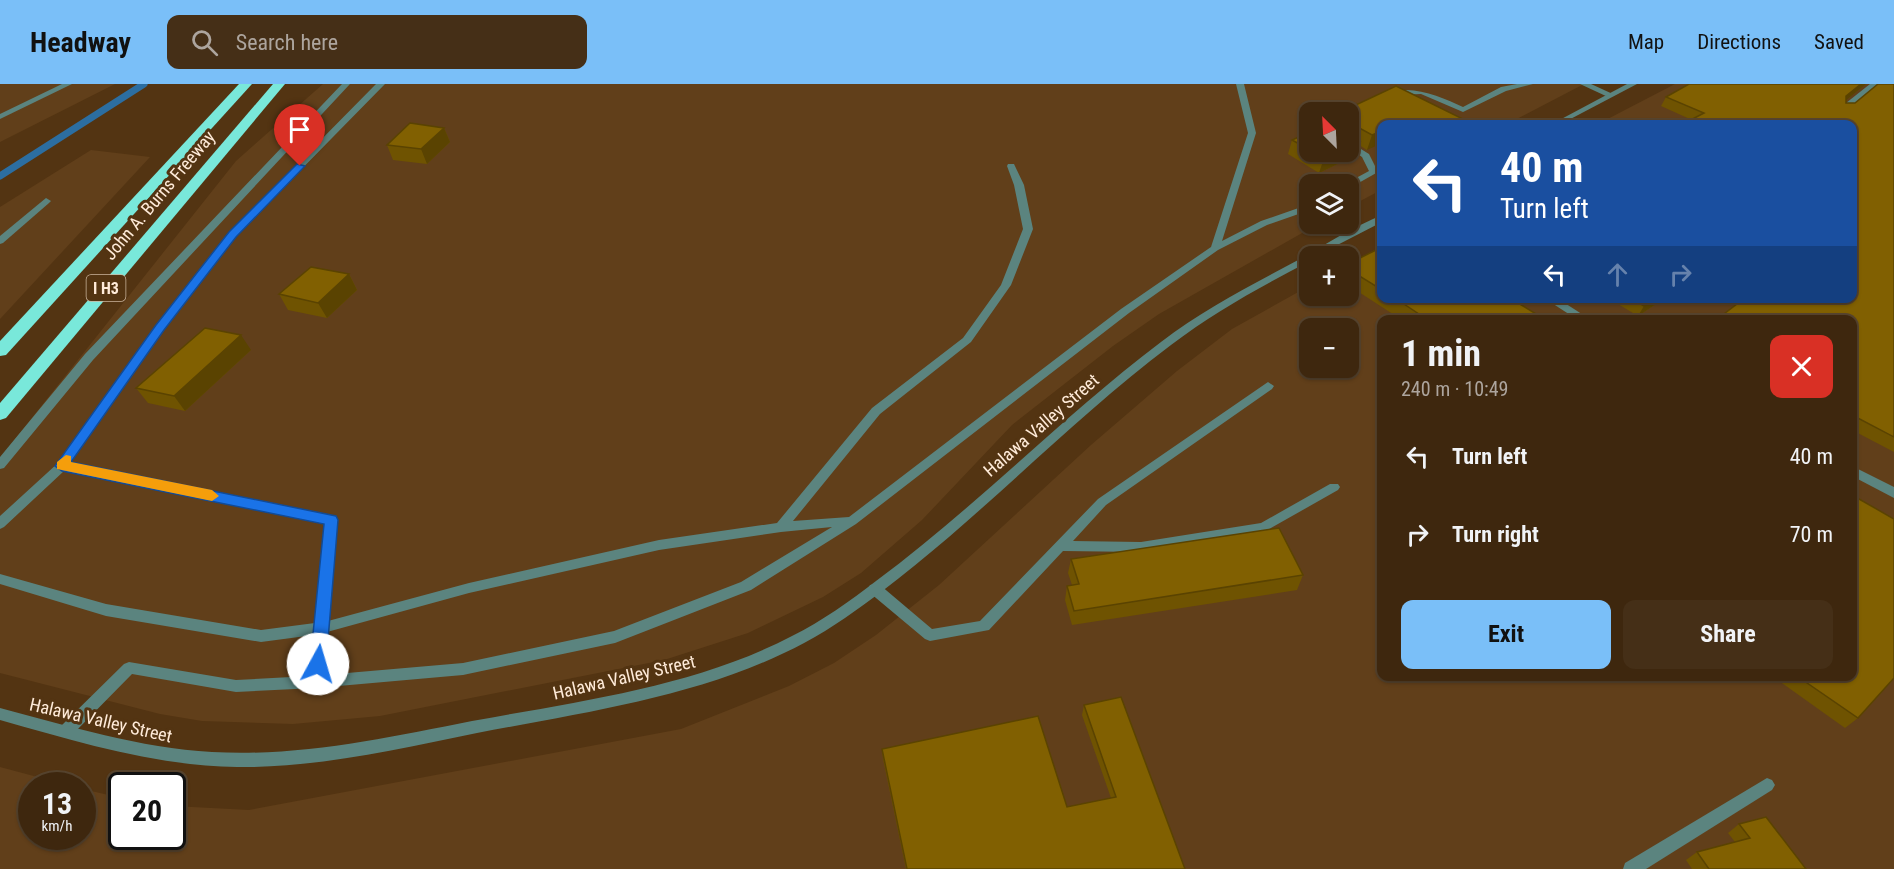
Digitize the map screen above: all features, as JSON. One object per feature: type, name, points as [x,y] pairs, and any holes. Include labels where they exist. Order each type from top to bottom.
[{"type":"highway","name":"John A. Burns Freeway","points":[[0,351],[246,84]]},
{"type":"highway","name":"John A. Burns Freeway","points":[[0,414],[279,84]]},
{"type":"street","points":[[0,117],[68,84]]},
{"type":"street","points":[[0,465],[89,357],[346,84]]},
{"type":"street","points":[[0,524],[62,466],[160,328],[232,235],[381,84]]},
{"type":"street","points":[[1215,248],[1252,133],[1240,84]]},
{"type":"street","points":[[1386,97],[1395,93],[1422,92],[1463,110],[1501,87],[1529,84]]},
{"type":"street","points":[[1584,84],[1611,95]]},
{"type":"street","points":[[1564,120],[1633,84]]},
{"type":"street","points":[[1844,109],[1875,84]]},
{"type":"street","points":[[1359,151],[1366,156],[1374,172],[1359,180]]},
{"type":"street","points":[[781,527],[876,411],[968,340],[1006,285],[1028,229],[1019,185],[1011,166]]},
{"type":"street","points":[[0,241],[46,201]]},
{"type":"street","points":[[66,731],[129,668],[236,686],[316,682],[463,669],[615,637],[746,586],[852,521],[1125,311],[1215,248],[1264,223],[1299,211]]},
{"type":"street","name":"Halawa Valley Street","points":[[1330,246],[1377,221]]},
{"type":"street","name":"Halawa Valley Street","points":[[0,714],[122,746],[181,756],[236,760],[296,758],[385,746],[626,698],[707,676],[796,640],[836,617],[875,589],[1168,342],[1243,293],[1299,263]]},
{"type":"street","points":[[1557,303],[1578,315]]},
{"type":"street","points":[[875,589],[930,635],[984,626],[1102,502],[1268,386]]},
{"type":"street","points":[[62,466],[331,520],[316,682]]},
{"type":"street","points":[[1857,473],[1894,493]]},
{"type":"street","points":[[1062,546],[1141,547],[1264,528],[1334,488]]},
{"type":"street","points":[[0,579],[106,610],[261,636],[322,628],[469,588],[659,545],[781,527],[852,521]]},
{"type":"street","points":[[1631,869],[1767,785]]},
{"type":"shaded area","points":[[0,84],[115,84],[0,142]]},
{"type":"shaded area","points":[[323,84],[1584,84],[1515,120],[1377,120],[1377,192],[1359,202],[1359,174],[1299,174],[1300,234],[1159,314],[1113,346],[1012,425],[922,520],[861,573],[823,597],[748,633],[664,660],[380,716],[293,724],[202,721],[160,714],[0,673],[0,458],[236,161]]},
{"type":"shaded area","points":[[1675,84],[1894,84],[1894,869],[0,869],[0,767],[19,772],[18,850],[96,850],[96,792],[108,795],[108,850],[186,850],[186,807],[249,810],[681,729],[789,686],[834,663],[876,635],[939,585],[1091,445],[1177,371],[1232,329],[1299,292],[1299,306],[1359,306],[1359,259],[1377,248],[1377,303],[1857,303],[1857,120],[1606,120]]},
{"type":"shaded area","points":[[91,150],[150,157],[0,319],[0,207]]},
{"type":"building","points":[[1689,84],[1861,84],[1846,96],[1846,103],[1855,103],[1878,84],[1894,84],[1894,437],[1857,418],[1857,315],[1723,315],[1738,303],[1857,303],[1857,120],[1691,120],[1704,113],[1666,97]]},
{"type":"building","points":[[1396,86],[1465,120],[1377,120],[1377,133],[1372,135],[1359,128],[1359,103]]},
{"type":"building","points":[[410,123],[444,128],[421,149],[387,145]]},
{"type":"building","points":[[1299,137],[1299,144],[1292,140]]},
{"type":"building","points":[[1377,250],[1377,287],[1359,276],[1359,258]]},
{"type":"building","points":[[311,267],[349,274],[318,303],[279,294]]},
{"type":"building","points":[[1402,303],[1518,303],[1538,315],[1420,315]]},
{"type":"building","points":[[205,328],[241,335],[174,396],[136,388]]},
{"type":"building","points":[[1857,498],[1894,519],[1894,678],[1858,718],[1804,681],[1857,681]]},
{"type":"building","points":[[1279,528],[1303,575],[1074,611],[1067,586],[1079,584],[1071,559]]},
{"type":"building","points":[[1121,697],[1185,869],[907,869],[882,749],[1038,716],[1067,807],[1116,797],[1084,705]]},
{"type":"building","points":[[1766,817],[1806,869],[1709,869],[1697,852],[1750,838],[1739,824]]},
{"type":"waterway","points":[[0,176],[144,84]]},
{"type":"slow traffic","points":[[66,460],[62,466],[212,496]]},
{"type":"route","points":[[300,166],[232,235],[160,328],[62,466],[331,520],[318,664]]}]
